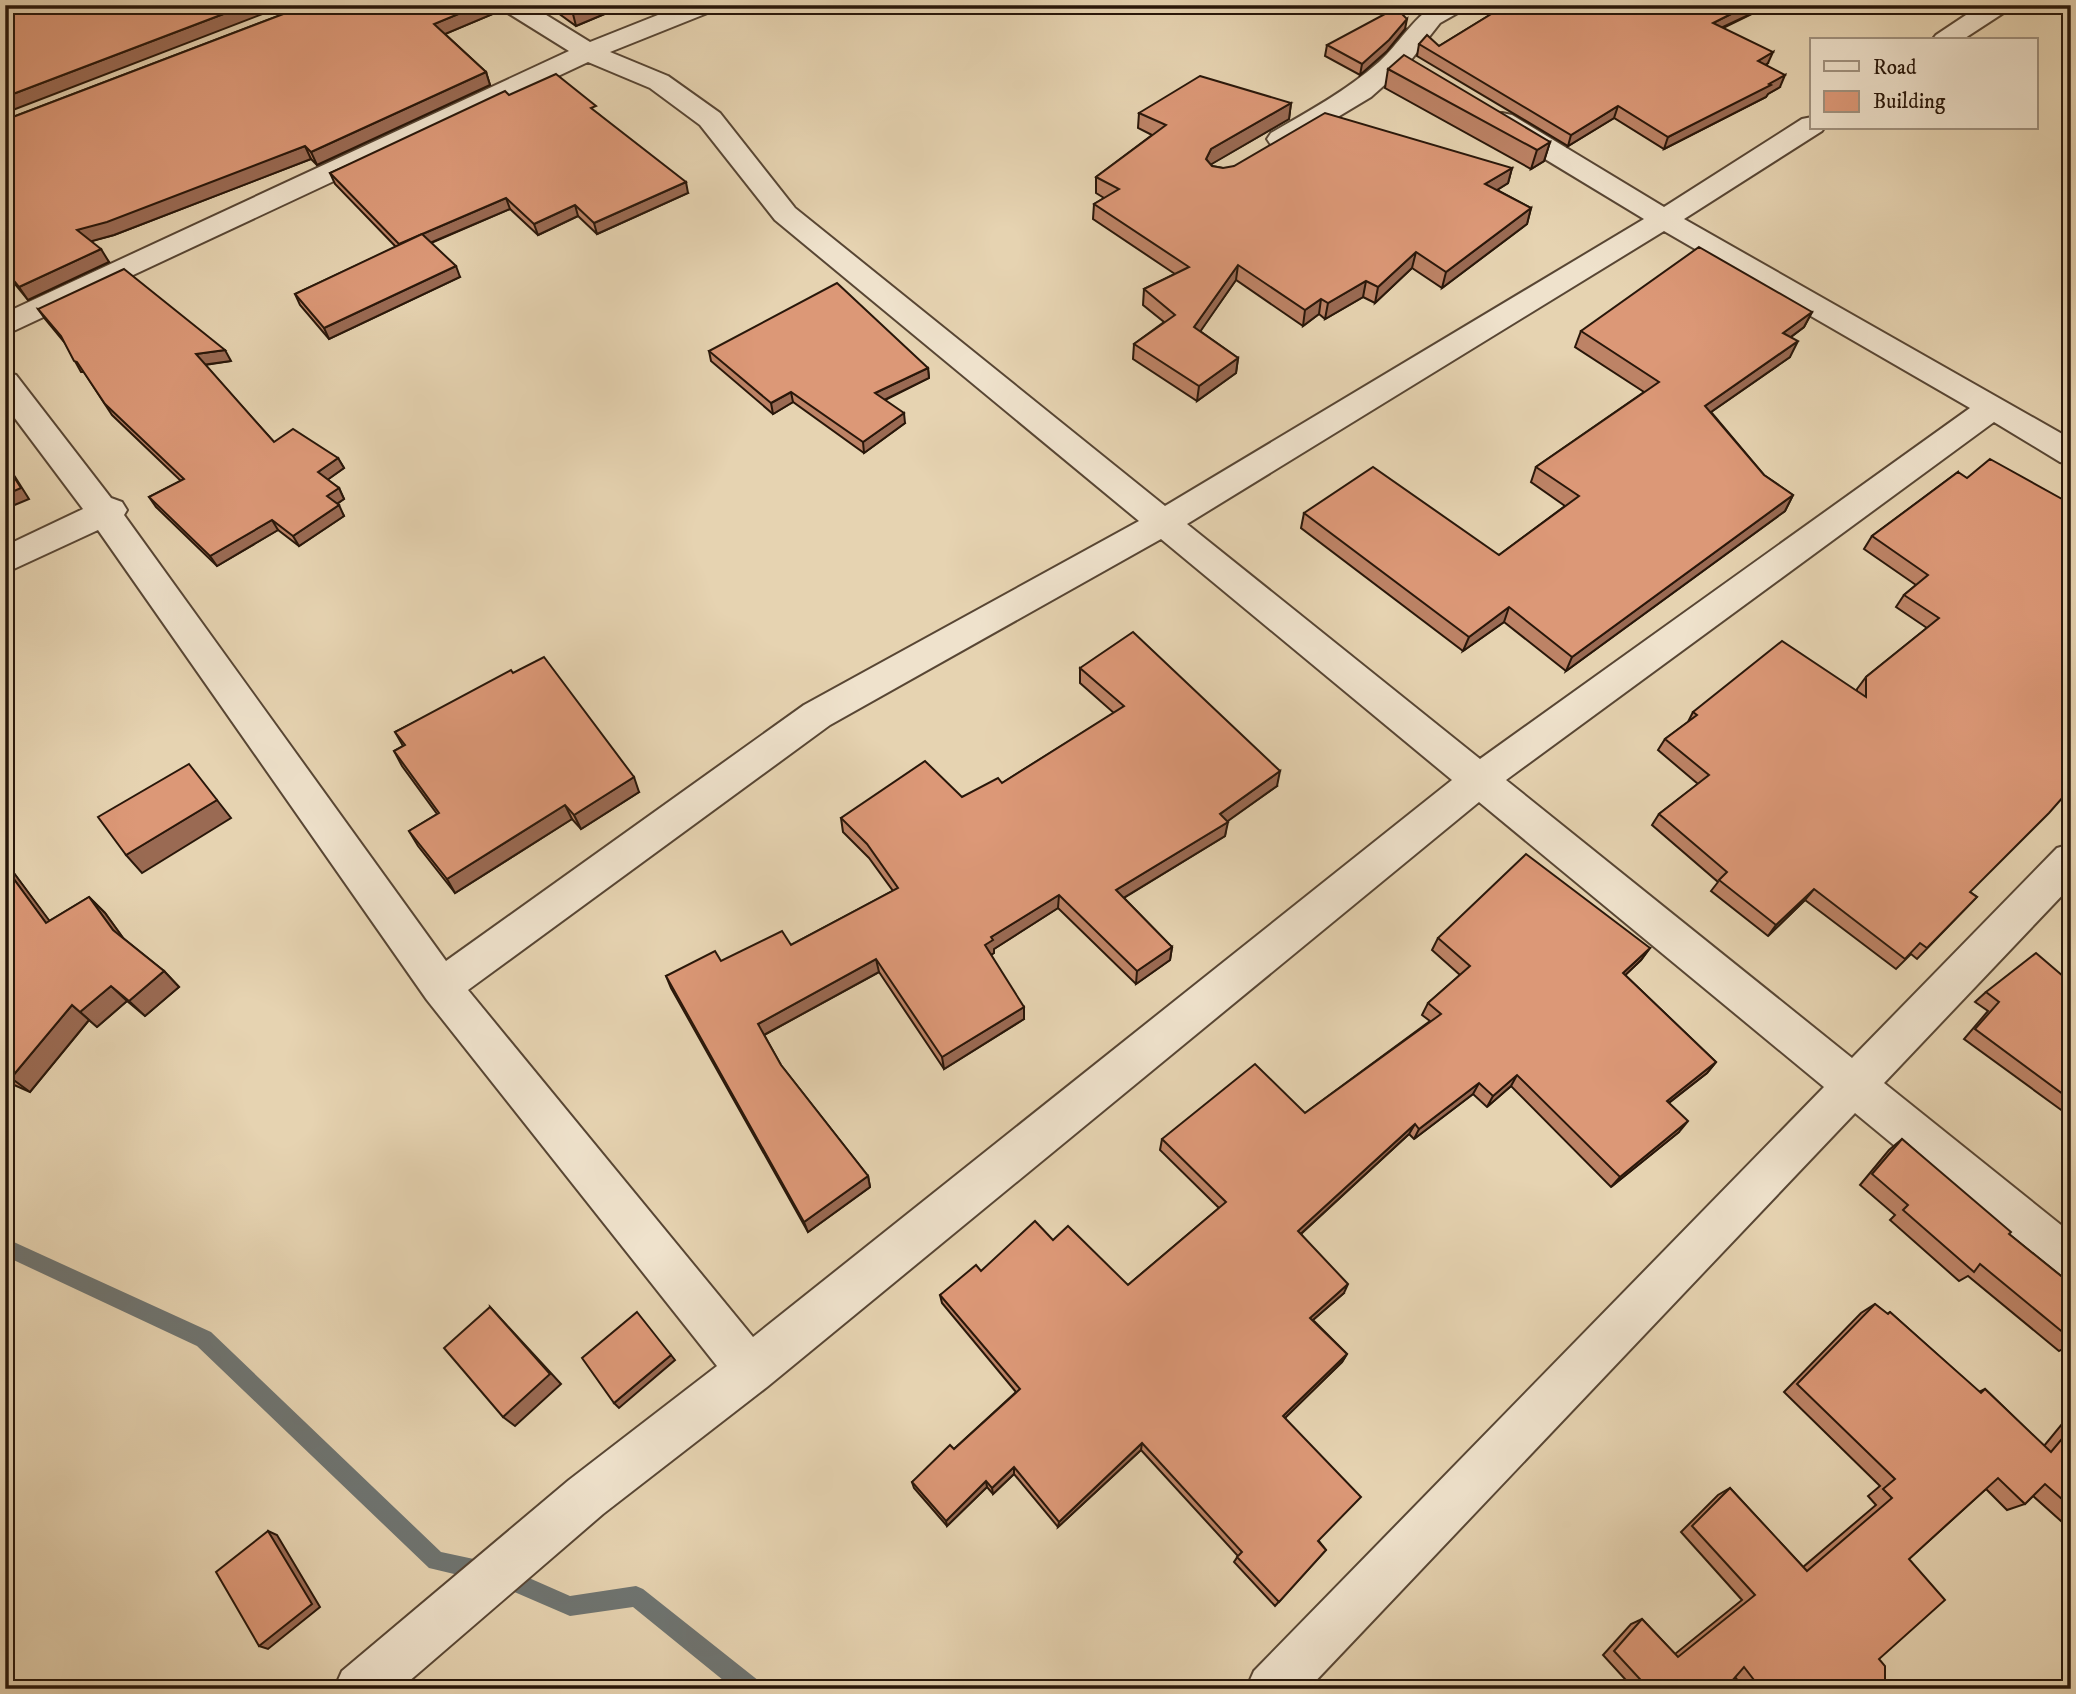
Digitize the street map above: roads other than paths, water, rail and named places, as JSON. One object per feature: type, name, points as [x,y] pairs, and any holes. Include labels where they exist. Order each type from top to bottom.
[{"type":"street","points":[[512,5],[588,52],[659,82],[710,118],[785,214],[2071,1262]]},
{"type":"street","points":[[5,325],[588,52],[706,5]]},
{"type":"street","points":[[1254,155],[1410,66],[1431,18],[1454,5]]},
{"type":"street","points":[[1947,38],[2000,5]]},
{"type":"street","points":[[1479,107],[1664,219],[2071,454]]},
{"type":"street","points":[[441,987],[817,715],[1163,523],[1664,219],[1810,126]]},
{"type":"street","points":[[5,382],[107,511],[441,987],[750,1370]]},
{"type":"street","points":[[360,1689],[586,1497],[750,1370],[1479,780],[1993,407]]},
{"type":"street","points":[[5,562],[107,511]]},
{"type":"street","points":[[1272,1689],[2071,860]]},
{"type":"waterway","points":[[5,1247],[204,1339],[436,1561],[497,1574],[570,1606],[636,1596],[751,1689]]}]
